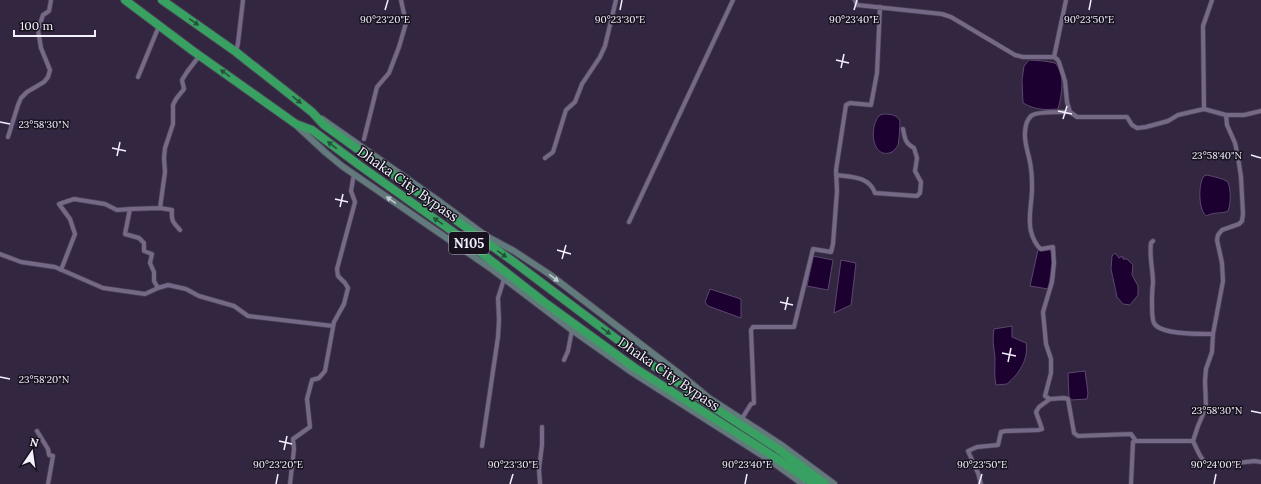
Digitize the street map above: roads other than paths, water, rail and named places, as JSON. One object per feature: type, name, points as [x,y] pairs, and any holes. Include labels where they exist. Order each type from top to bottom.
[{"type":"highway","name":"Dhaka City Bypass","points":[[125,0],[296,124],[312,130],[466,241],[544,302],[635,368],[773,456],[814,484]]},
{"type":"highway","name":"Dhaka City Bypass","points":[[162,0],[236,52],[314,114],[324,125],[514,262],[642,358],[707,403],[778,449],[825,484]]},
{"type":"main road","points":[[314,114],[436,199],[486,236],[514,251],[549,274],[686,378],[709,398],[780,444],[834,484]]},
{"type":"main road","points":[[296,124],[325,152],[354,174],[504,279],[572,330],[633,373],[803,484]]},
{"type":"street","points":[[8,137],[21,98],[27,92],[44,82],[48,77],[50,70],[40,48],[38,30],[43,15],[48,11],[51,0]]},
{"type":"street","points":[[236,52],[243,0]]},
{"type":"street","points":[[364,139],[377,87],[389,73],[406,23],[402,0]]},
{"type":"street","points":[[545,158],[553,152],[566,110],[575,102],[582,84],[600,57],[605,46],[616,0]]},
{"type":"street","points":[[629,222],[732,0]]},
{"type":"street","points":[[856,0],[857,5],[952,16],[1015,55],[1023,58],[1057,58],[1065,81],[1067,102],[1070,112]]},
{"type":"street","points":[[1054,57],[1066,0]]},
{"type":"street","points":[[1204,109],[1203,26],[1212,0]]},
{"type":"street","points":[[741,420],[751,404],[754,403],[751,330],[753,327],[794,327],[813,249],[832,252],[834,244],[837,191],[836,175],[846,105],[850,102],[871,104],[877,73],[880,7]]},
{"type":"street","points":[[138,78],[159,26]]},
{"type":"street","points":[[160,208],[165,148],[172,129],[173,105],[184,89],[182,80],[184,76],[200,55]]},
{"type":"street","points":[[1050,399],[1046,396],[1051,374],[1051,359],[1046,344],[1043,312],[1052,282],[1054,262],[1053,247],[1041,249],[1038,247],[1030,225],[1032,188],[1030,158],[1025,141],[1025,132],[1027,122],[1032,115],[1039,113],[1070,112],[1078,116],[1127,117],[1132,125],[1137,128],[1168,121],[1178,115],[1204,109],[1226,115],[1244,115],[1261,111]]},
{"type":"street","points":[[1226,115],[1227,125],[1235,143],[1238,156],[1243,214],[1240,224],[1222,230],[1218,235],[1217,240],[1222,263],[1223,281],[1213,334],[1212,352],[1206,369],[1204,381],[1206,407],[1193,441],[1202,460],[1206,463],[1213,465],[1255,461],[1261,462]]},
{"type":"street","points":[[836,175],[856,178],[868,182],[875,193],[917,196],[920,194],[921,182],[915,171],[917,158],[914,148],[908,144],[904,129]]},
{"type":"street","points":[[290,484],[294,449],[293,439],[310,427],[308,399],[312,380],[319,378],[325,371],[334,322],[344,304],[348,288],[338,276],[337,269],[355,202],[351,190],[354,174]]},
{"type":"street","points":[[61,270],[75,234],[70,219],[59,204],[74,199],[105,204],[117,210],[160,208],[172,210],[173,222],[180,230]]},
{"type":"street","points":[[130,209],[125,234],[139,238],[144,243],[144,251],[152,254],[150,263],[154,272],[154,281],[158,288]]},
{"type":"street","points":[[1154,241],[1151,243],[1150,248],[1153,273],[1152,314],[1154,323],[1158,327],[1173,332],[1213,334]]},
{"type":"street","points":[[0,254],[21,262],[55,267],[103,288],[145,294],[168,285],[186,288],[199,296],[234,306],[248,316],[333,326]]},
{"type":"street","points":[[482,446],[498,337],[498,298],[504,279]]},
{"type":"street","points":[[564,360],[568,351],[572,330]]},
{"type":"street","points":[[980,484],[978,473],[968,451],[977,447],[998,446],[1001,432],[1042,429],[1036,412],[1039,407],[1050,399],[1068,399],[1074,434],[1078,436],[1131,434],[1136,442]]},
{"type":"street","points":[[540,484],[539,469],[542,445],[542,427]]},
{"type":"street","points":[[37,431],[48,449],[49,455],[53,456],[48,484]]},
{"type":"street","points":[[1132,484],[1133,442],[1193,441]]}]
